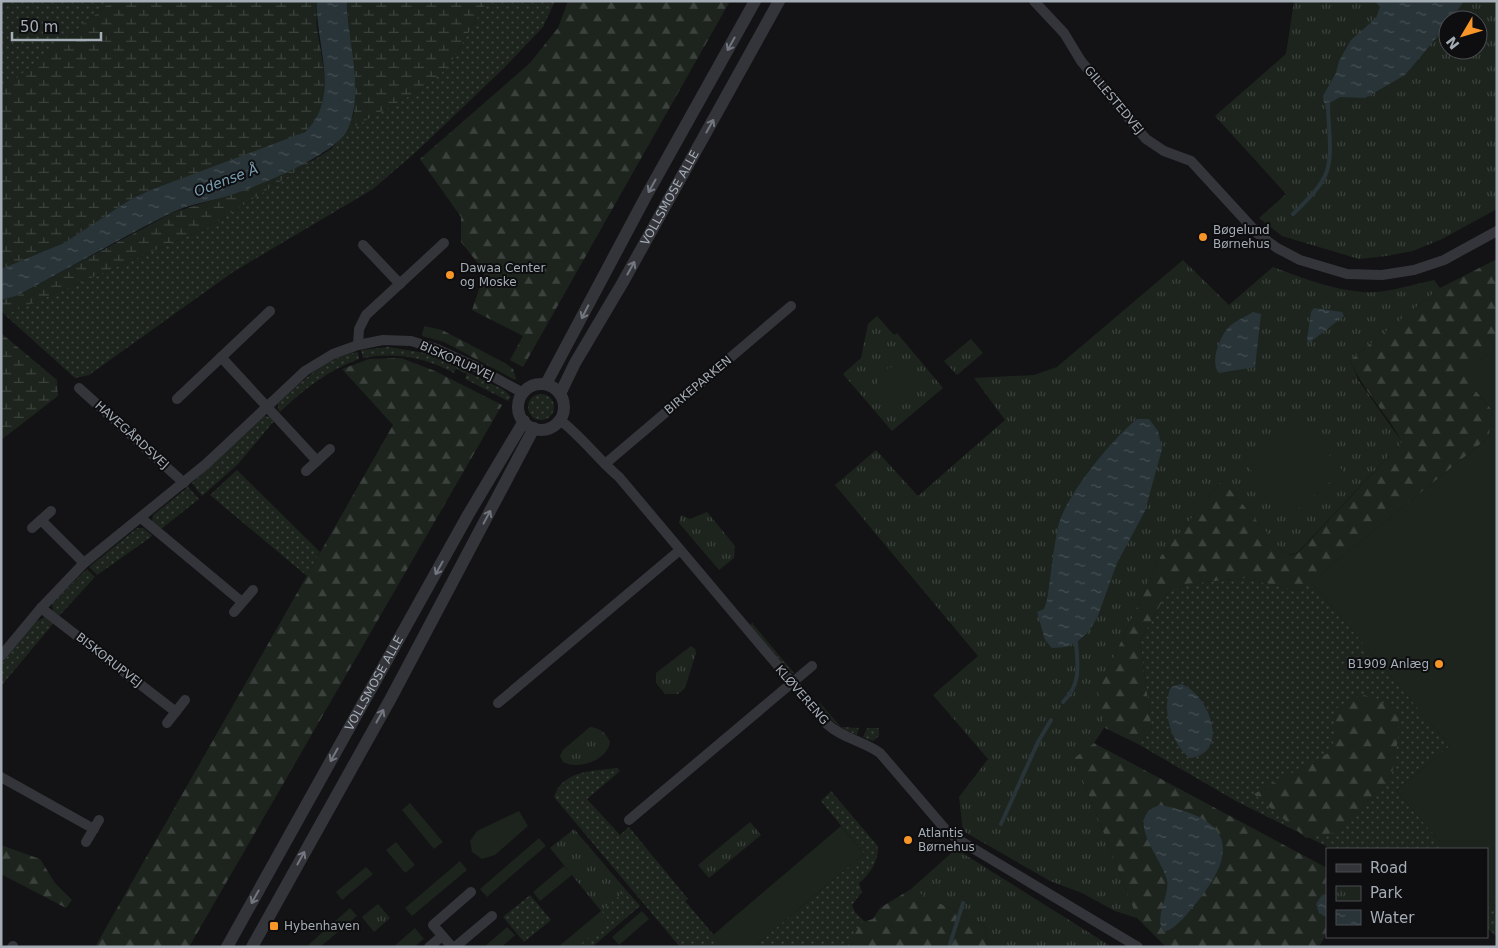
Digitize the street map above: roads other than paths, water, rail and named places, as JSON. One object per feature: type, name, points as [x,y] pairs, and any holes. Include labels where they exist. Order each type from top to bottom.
[{"type":"street","name":"VOLLSMOSE ALLE","points":[[546,384],[645,198],[755,1]]},
{"type":"street","name":"VOLLSMOSE ALLE","points":[[560,394],[575,363],[623,282],[779,1]]},
{"type":"street","name":"GILLESTEDVEJ","points":[[1034,1],[1064,33],[1081,61],[1146,139],[1164,151],[1191,161],[1258,234],[1277,248],[1300,260],[1347,274],[1382,275],[1414,270],[1444,260],[1497,231]]},
{"type":"street","points":[[358,344],[359,329],[366,315],[444,243]]},
{"type":"street","points":[[363,244],[400,284]]},
{"type":"street","name":"BIRKEPARKEN","points":[[605,464],[791,306]]},
{"type":"street","points":[[177,399],[270,311]]},
{"type":"street","name":"BISKORUPVEJ","points":[[1,656],[42,608],[84,564],[184,482],[305,371],[333,354],[358,344],[383,340],[411,341],[437,349],[472,365],[523,393]]},
{"type":"street","points":[[221,357],[318,460]]},
{"type":"street","points":[[546,384],[560,394],[564,406],[560,420],[549,428],[529,425],[518,409],[523,393],[533,385],[546,384]]},
{"type":"street","name":"HAVEGÅRDSVEJ","points":[[78,388],[184,482]]},
{"type":"street","name":"KLØVERENG","points":[[560,420],[572,428],[619,477],[791,683],[834,731],[872,747],[886,759],[946,830],[959,840],[1138,947]]},
{"type":"street","name":"VOLLSMOSE ALLE","points":[[227,947],[462,525],[529,425]]},
{"type":"street","name":"VOLLSMOSE ALLE","points":[[252,947],[391,698],[529,425]]},
{"type":"street","points":[[306,471],[330,449]]},
{"type":"street","points":[[32,528],[51,511]]},
{"type":"street","points":[[141,518],[242,602]]},
{"type":"street","points":[[41,520],[84,564]]},
{"type":"street","points":[[498,703],[680,550]]},
{"type":"street","points":[[234,612],[252,590]]},
{"type":"street","name":"BISKORUPVEJ","points":[[42,608],[176,712]]},
{"type":"street","points":[[629,820],[812,666]]},
{"type":"street","points":[[167,724],[185,700]]},
{"type":"street","points":[[1,777],[96,824],[86,842]]},
{"type":"street","points":[[471,892],[433,924],[442,936],[454,947],[492,916]]},
{"type":"street","points":[[429,947],[442,936]]},
{"type":"water","name":"Odense Å","points":[[317,1],[347,1],[354,66],[355,98],[353,114],[348,129],[341,139],[312,159],[275,178],[241,192],[173,212],[16,296],[1,300],[1,269],[64,243],[128,201],[148,191],[305,132],[316,118],[322,103],[325,87],[317,18]]},
{"type":"water","points":[[1375,1],[1464,1],[1458,10],[1438,10],[1438,36],[1405,75],[1365,98],[1340,97],[1328,104],[1324,103],[1323,96],[1351,40],[1376,18],[1380,7]]},
{"type":"water","points":[[1314,308],[1342,312],[1344,316],[1309,343],[1307,340],[1311,312]]},
{"type":"water","points":[[1253,312],[1261,314],[1255,367],[1219,373],[1216,369],[1215,357],[1224,333],[1232,324]]},
{"type":"water","points":[[1137,419],[1149,419],[1158,431],[1162,449],[1145,511],[1117,563],[1097,618],[1089,631],[1076,643],[1065,647],[1052,648],[1045,640],[1037,612],[1044,609],[1047,600],[1056,536],[1062,514],[1079,484],[1115,440]]},
{"type":"water","points":[[1181,684],[1200,699],[1207,710],[1213,735],[1210,746],[1203,754],[1190,758],[1183,752],[1173,735],[1168,715],[1167,705],[1171,687]]},
{"type":"water","points":[[1160,805],[1200,818],[1213,827],[1221,837],[1223,850],[1220,865],[1212,882],[1179,923],[1164,932],[1160,920],[1167,880],[1147,839],[1144,828],[1144,819],[1149,811]]},
{"type":"water","points":[[1326,894],[1326,917],[1319,913],[1316,904],[1322,895]]},
{"type":"waterway","points":[[1293,214],[1317,189],[1327,171],[1330,147],[1328,104]]},
{"type":"waterway","points":[[1063,702],[1069,696],[1076,682],[1078,667],[1076,643]]},
{"type":"waterway","points":[[1001,824],[1038,742],[1051,720]]},
{"type":"waterway","points":[[949,947],[963,903]]},
{"type":"place","name":"Bøgelund Børnehus","points":[[1203,237]]},
{"type":"place","name":"Dawaa Center og Moske","points":[[450,275]]},
{"type":"place","name":"B1909 Anlæg","points":[[1439,664]]},
{"type":"place","name":"Atlantis Børnehus","points":[[908,840]]},
{"type":"place","name":"Hybenhaven","points":[[274,926]]}]
